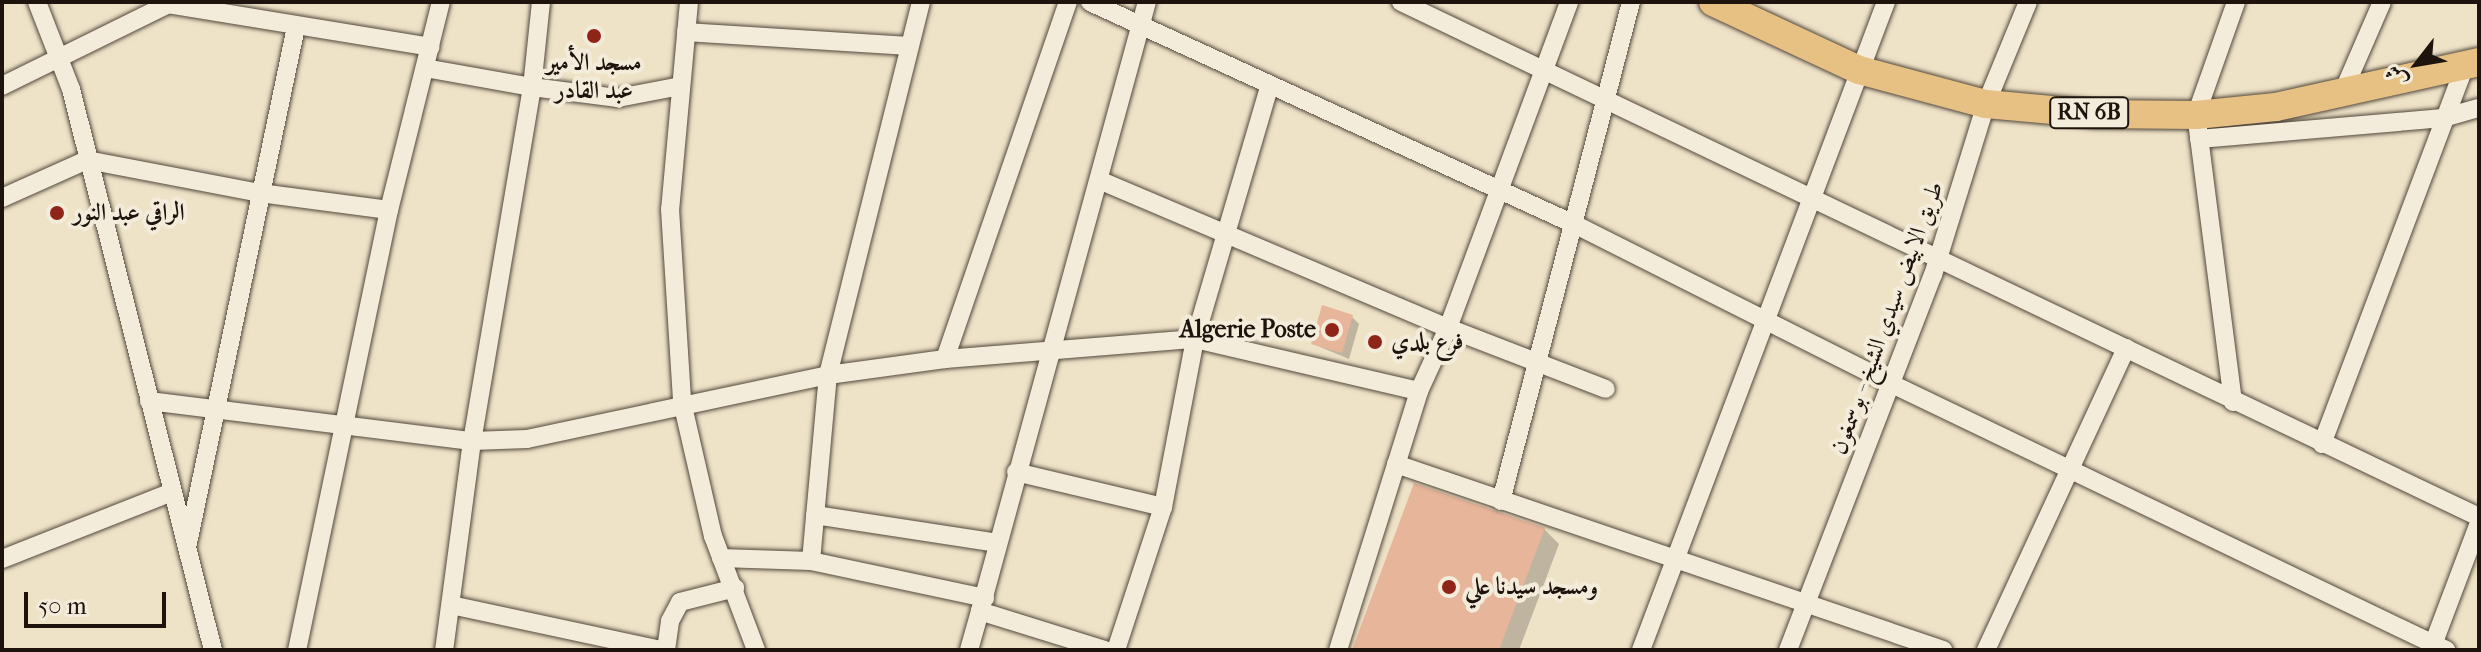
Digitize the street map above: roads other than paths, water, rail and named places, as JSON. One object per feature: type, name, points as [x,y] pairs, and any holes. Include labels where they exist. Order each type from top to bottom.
[{"type":"main road","name":"RN 6B","points":[[1713,2],[1746,10],[1859,70],[1986,104],[2198,127],[2472,63]]},
{"type":"street","points":[[37,2],[59,57],[87,160],[213,650]]},
{"type":"street","points":[[297,650],[389,210],[441,2]]},
{"type":"street","points":[[444,650],[472,441],[532,87],[541,2]]},
{"type":"street","points":[[689,2],[670,209],[682,402],[721,558],[735,588],[756,650]]},
{"type":"street","points":[[811,561],[828,375],[921,2]]},
{"type":"street","points":[[945,359],[1068,2]]},
{"type":"street","points":[[1090,2],[1269,88],[1576,225],[1892,384],[2437,648],[2479,520],[1813,197],[1602,101],[1401,2]]},
{"type":"street","points":[[969,650],[1147,2]]},
{"type":"street","points":[[1338,650],[1419,391],[1448,328],[1569,2]]},
{"type":"street","points":[[1501,501],[1535,362],[1576,225],[1602,101],[1631,2]]},
{"type":"street","points":[[1641,650],[1673,558],[1767,321],[1886,2]]},
{"type":"street","name":"طريق الابيض سيدي الشيخ - بوسمغون","points":[[1788,650],[1939,259],[1986,104],[2028,2]]},
{"type":"street","points":[[2233,402],[2198,127],[2236,2]]},
{"type":"street","points":[[2342,94],[2382,2]]},
{"type":"street","points":[[2,86],[170,3],[296,27],[431,47]]},
{"type":"street","points":[[186,550],[296,27]]},
{"type":"street","points":[[686,32],[909,46]]},
{"type":"street","points":[[2322,444],[2443,118],[2472,63]]},
{"type":"street","points":[[425,68],[618,98],[681,86]]},
{"type":"street","points":[[1116,650],[1163,507],[1195,339],[1228,236],[1269,88]]},
{"type":"street","points":[[2198,127],[2443,118],[2479,108]]},
{"type":"street","points":[[2,198],[87,160],[260,193],[389,210]]},
{"type":"street","points":[[1099,180],[1448,328],[1606,389]]},
{"type":"street","points":[[149,401],[346,422],[472,441],[540,437],[682,402],[828,375],[945,359],[1195,339],[1419,391]]},
{"type":"street","points":[[1986,650],[2126,348]]},
{"type":"street","points":[[1396,464],[1939,649]]},
{"type":"street","points":[[1016,472],[1163,507]]},
{"type":"street","points":[[2,559],[172,492]]},
{"type":"street","points":[[815,515],[998,543]]},
{"type":"street","points":[[721,558],[811,561],[982,604],[1105,650]]},
{"type":"street","points":[[451,605],[664,650],[670,621],[680,602],[735,588]]},
{"type":"place","name":"مسجد الأمير عبد القادر","points":[[594,36]]},
{"type":"place","name":"الراقي عبد النور","points":[[57,213]]},
{"type":"place","name":"Algerie Poste","points":[[1332,330]]},
{"type":"place","name":"فرع بلدي","points":[[1375,342]]},
{"type":"place","name":"ومسجد سيدنا علي","points":[[1449,587]]}]
